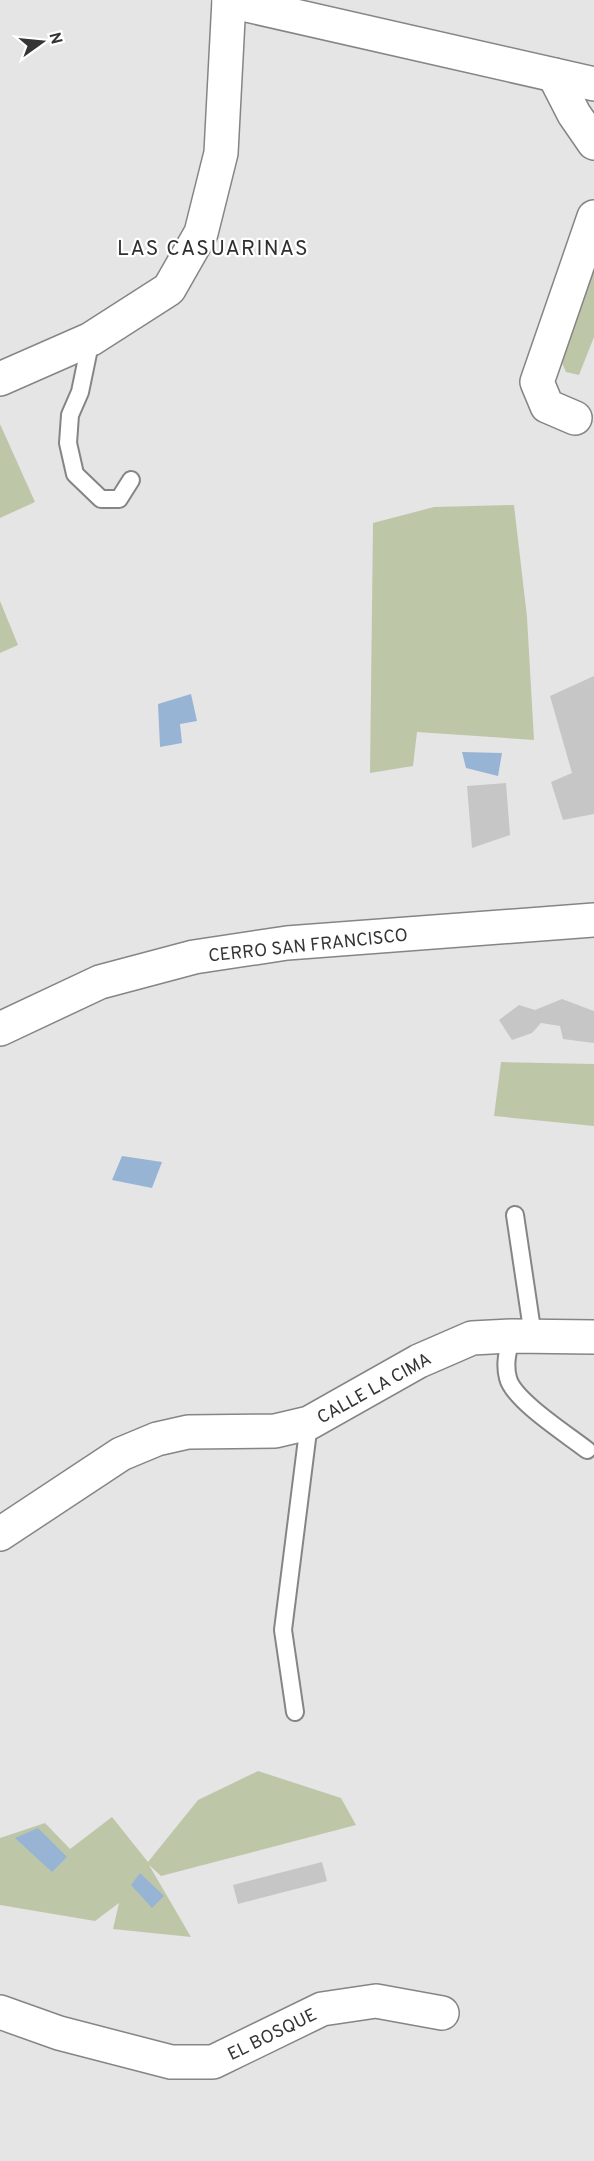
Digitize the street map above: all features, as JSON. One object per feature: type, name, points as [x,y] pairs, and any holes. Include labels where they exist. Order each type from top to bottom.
[{"type":"street","points":[[0,380],[91,339],[169,289],[201,233],[221,153],[229,0],[594,84]]},
{"type":"street","points":[[554,75],[574,114],[594,143]]},
{"type":"street","points":[[574,418],[547,406],[537,382],[594,217]]},
{"type":"street","name":"CERRO SAN FRANCISCO","points":[[0,1029],[100,982],[194,957],[287,943],[594,920]]},
{"type":"street","name":"CALLE LA CIMA","points":[[0,1534],[121,1454],[157,1439],[188,1432],[275,1431],[309,1424],[419,1361],[472,1338],[594,1337]]},
{"type":"street","name":"EL BOSQUE","points":[[0,2012],[60,2033],[171,2062],[213,2062],[322,2009],[376,2001],[442,2013]]},
{"type":"lane","points":[[91,339],[80,392],[70,415],[68,443],[75,474],[101,500],[120,499],[131,480]]},
{"type":"lane","points":[[514,1215],[523,1336],[506,1358],[508,1380],[524,1401],[587,1450]]},
{"type":"lane","points":[[295,1712],[283,1630],[309,1424]]},
{"type":"green space","points":[[594,248],[594,337],[579,375],[566,372],[558,354]]},
{"type":"green space","points":[[0,424],[35,502],[0,518]]},
{"type":"green space","points":[[514,505],[527,617],[534,740],[417,732],[413,766],[370,773],[373,523],[434,507]]},
{"type":"green space","points":[[0,601],[18,645],[0,653]]},
{"type":"green space","points":[[501,1062],[594,1064],[594,1126],[494,1116]]},
{"type":"green space","points":[[258,1771],[341,1798],[356,1825],[161,1876],[149,1865],[191,1937],[113,1929],[119,1903],[95,1921],[0,1905],[0,1838],[45,1823],[70,1849],[112,1817],[148,1862],[198,1800]]},
{"type":"water","points":[[191,694],[197,721],[180,724],[182,743],[160,747],[158,704]]},
{"type":"water","points":[[462,752],[502,753],[498,776],[466,768]]},
{"type":"water","points":[[122,1156],[162,1162],[152,1188],[112,1180]]},
{"type":"water","points":[[38,1828],[67,1857],[52,1872],[15,1838]]},
{"type":"water","points":[[140,1873],[164,1896],[152,1908],[131,1885]]},
{"type":"building","points":[[594,676],[594,814],[563,820],[551,782],[572,773],[550,696]]},
{"type":"building","points":[[506,783],[510,835],[472,848],[467,786]]},
{"type":"building","points":[[562,999],[594,1011],[594,1043],[563,1039],[560,1026],[541,1023],[532,1033],[512,1040],[499,1020],[519,1005],[535,1010]]},
{"type":"building","points":[[322,1862],[327,1881],[238,1904],[233,1885]]},
{"type":"district","name":"LAS CASUARINAS","points":[[213,248]]}]
